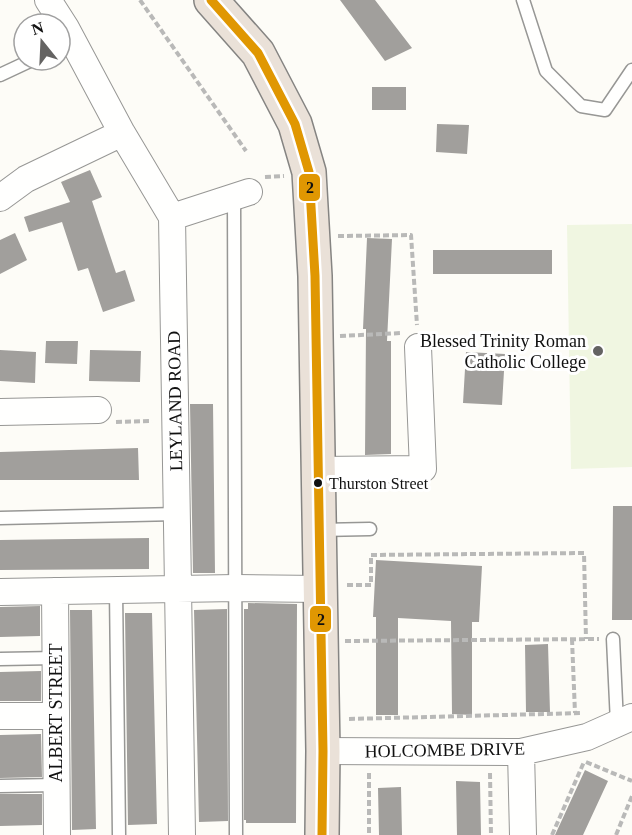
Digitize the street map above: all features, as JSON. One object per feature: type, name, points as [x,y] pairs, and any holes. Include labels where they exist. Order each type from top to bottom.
[{"type":"highway","points":[[211,0],[258,53],[295,124],[309,172],[313,237],[321,641],[322,835]]},
{"type":"street","name":"LEYLAND ROAD","points":[[72,52],[172,217],[182,835]]},
{"type":"street","points":[[0,198],[26,179],[122,133]]},
{"type":"street","points":[[172,217],[241,194]]},
{"type":"street","points":[[317,470],[423,469],[418,340]]},
{"type":"street","points":[[0,412],[103,416]]},
{"type":"street","points":[[0,592],[319,587]]},
{"type":"street","name":"ALBERT STREET","points":[[55,591],[57,835]]},
{"type":"street","points":[[0,716],[56,716]]},
{"type":"street","name":"HOLCOMBE DRIVE","points":[[322,736],[369,752],[521,752],[587,737],[622,718]]},
{"type":"street","points":[[521,752],[523,835]]},
{"type":"lane","points":[[523,0],[546,71],[581,106],[605,110],[632,70]]},
{"type":"lane","points":[[236,835],[236,588],[241,194]]},
{"type":"lane","points":[[0,518],[177,514]]},
{"type":"lane","points":[[318,530],[370,529]]},
{"type":"lane","points":[[116,590],[119,835]]},
{"type":"lane","points":[[614,639],[622,718]]},
{"type":"lane","points":[[0,659],[56,658]]},
{"type":"lane","points":[[0,786],[57,785]]},
{"type":"path","points":[[140,0],[246,151]]},
{"type":"path","points":[[241,194],[248,178],[309,172]]},
{"type":"path","points":[[313,237],[411,235],[418,340],[315,337]]},
{"type":"path","points":[[103,416],[152,421]]},
{"type":"path","points":[[319,587],[370,585],[371,555],[584,553],[586,639]]},
{"type":"path","points":[[572,639],[575,713]]},
{"type":"path","points":[[321,641],[614,639]]},
{"type":"path","points":[[322,736],[575,713],[622,718]]},
{"type":"path","points":[[369,752],[369,835]]},
{"type":"path","points":[[489,753],[492,835]]},
{"type":"path","points":[[552,835],[584,761],[632,781]]},
{"type":"path","points":[[616,835],[632,796]]},
{"type":"green space","points":[[632,224],[632,467],[571,469],[567,225]]},
{"type":"building","points":[[340,0],[375,0],[412,48],[385,61]]},
{"type":"building","points":[[372,87],[406,87],[406,110],[372,110]]},
{"type":"building","points":[[437,124],[469,125],[467,154],[436,152]]},
{"type":"building","points":[[90,170],[102,197],[92,201],[116,273],[125,270],[135,301],[103,312],[88,268],[78,271],[62,222],[29,232],[24,217],[70,202],[61,182]]},
{"type":"building","points":[[15,233],[27,260],[0,274],[0,240]]},
{"type":"building","points":[[367,238],[392,239],[387,341],[391,341],[391,454],[365,455],[366,329],[363,329]]},
{"type":"building","points":[[433,250],[552,250],[552,274],[433,274]]},
{"type":"building","points":[[46,341],[78,341],[77,364],[45,363]]},
{"type":"building","points":[[0,350],[36,352],[35,383],[0,381]]},
{"type":"building","points":[[90,350],[141,351],[140,382],[89,381]]},
{"type":"building","points":[[466,352],[505,354],[502,405],[463,403]]},
{"type":"building","points":[[190,404],[213,404],[215,573],[193,573]]},
{"type":"building","points":[[138,448],[139,480],[0,480],[0,452]]},
{"type":"building","points":[[613,506],[632,506],[632,620],[612,620]]},
{"type":"building","points":[[149,538],[149,569],[0,570],[0,540]]},
{"type":"building","points":[[376,560],[482,566],[479,622],[472,622],[472,715],[452,714],[451,621],[398,618],[398,715],[376,715],[376,617],[373,617]]},
{"type":"building","points":[[248,603],[297,604],[296,823],[246,823],[244,820],[244,609],[248,609]]},
{"type":"building","points":[[40,606],[40,636],[0,637],[0,607]]},
{"type":"building","points":[[227,609],[228,821],[199,822],[194,610]]},
{"type":"building","points":[[70,610],[92,610],[96,829],[72,830]]},
{"type":"building","points":[[125,613],[152,613],[157,824],[128,825]]},
{"type":"building","points":[[548,644],[550,712],[526,712],[525,645]]},
{"type":"building","points":[[41,671],[41,701],[0,701],[0,672]]},
{"type":"building","points":[[41,734],[42,777],[0,778],[0,735]]},
{"type":"building","points":[[585,770],[608,781],[583,835],[555,835]]},
{"type":"building","points":[[456,781],[480,782],[481,835],[457,835]]},
{"type":"building","points":[[401,787],[402,835],[379,835],[378,788]]},
{"type":"building","points":[[0,794],[42,794],[42,825],[0,826]]},
{"type":"transit line","name":"2","points":[[211,0],[258,53],[295,124],[309,172],[315,276],[323,751],[322,835]]},
{"type":"place","name":"Blessed Trinity Roman Catholic College","points":[[598,351]]},
{"type":"place","name":"Thurston Street","points":[[318,483]]}]
